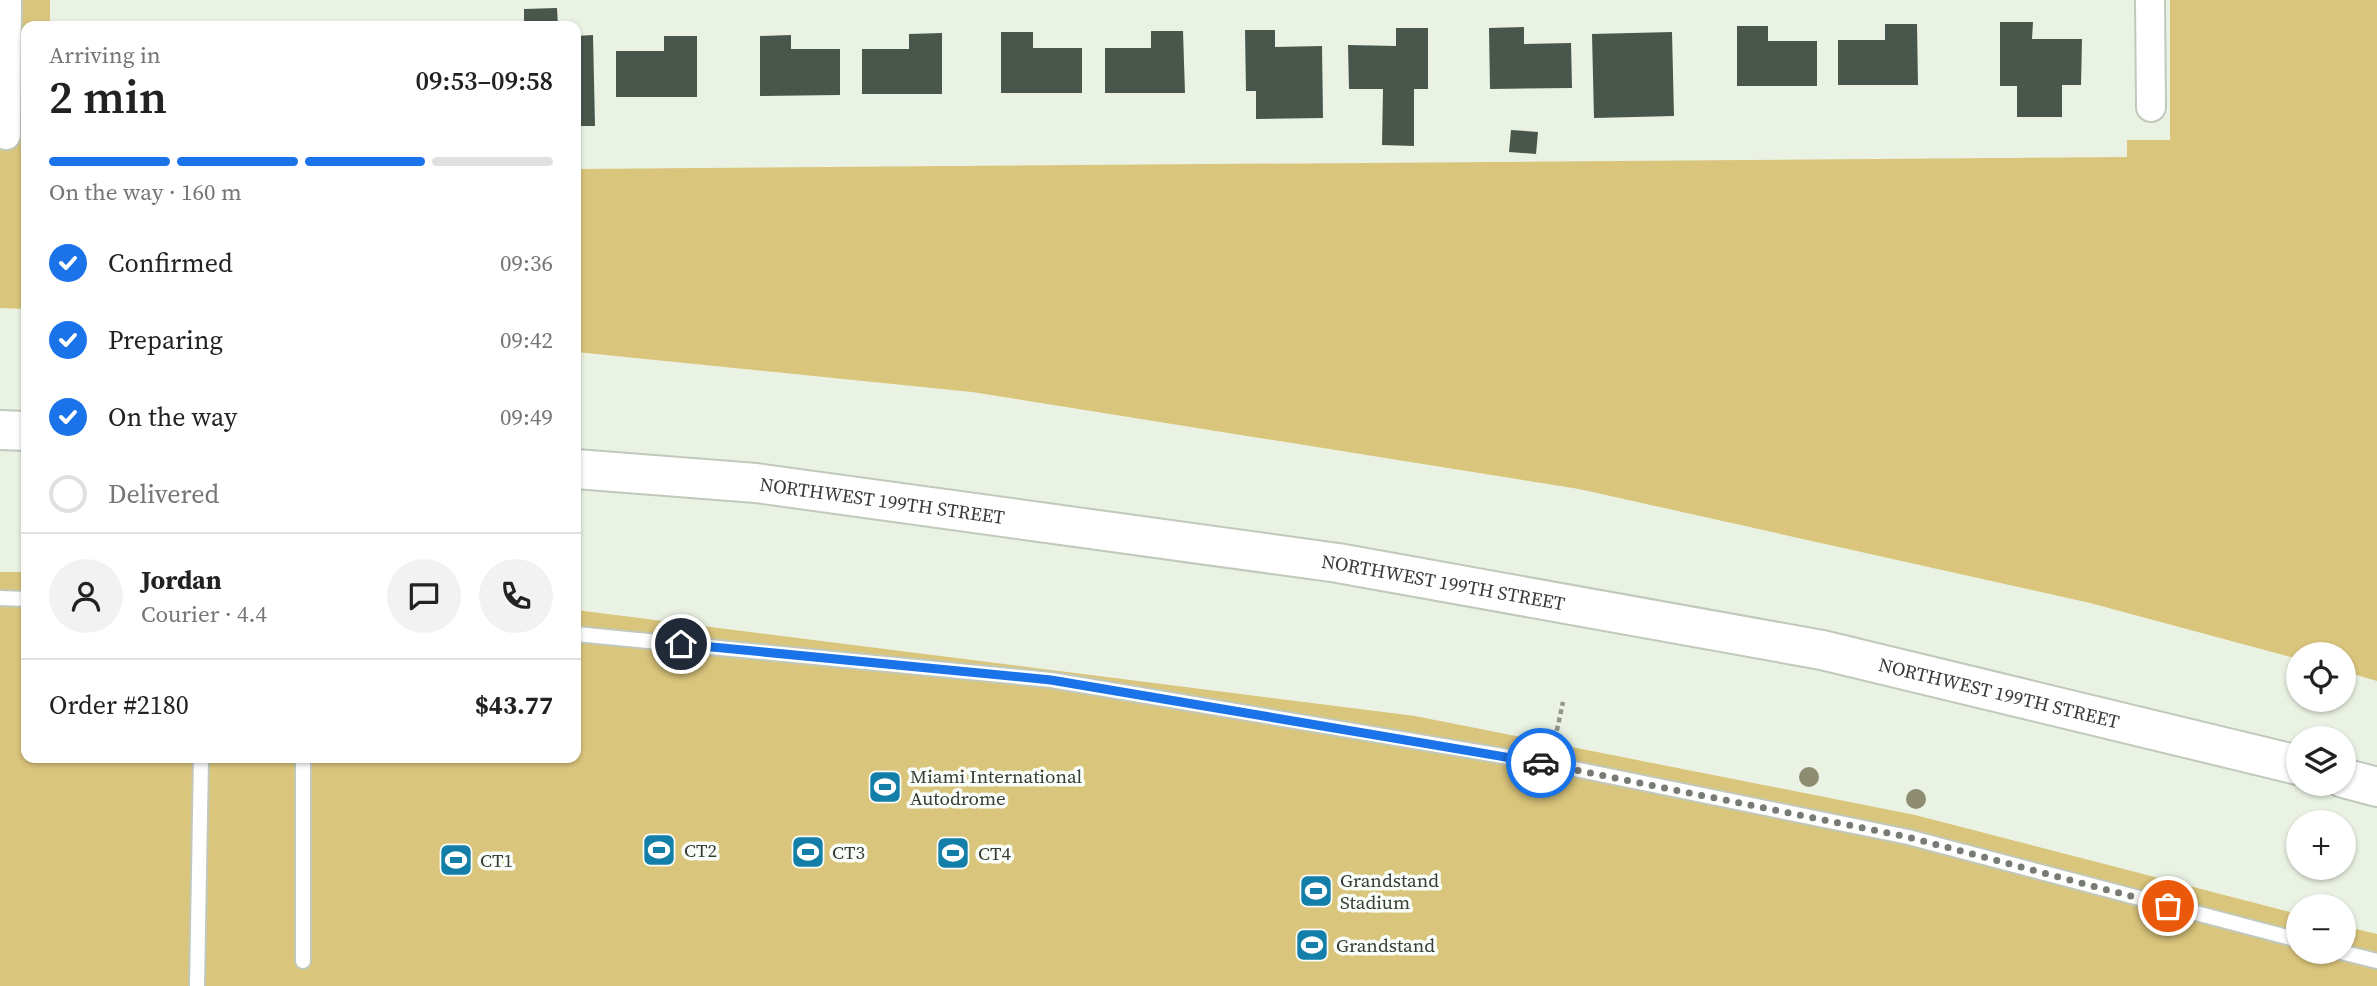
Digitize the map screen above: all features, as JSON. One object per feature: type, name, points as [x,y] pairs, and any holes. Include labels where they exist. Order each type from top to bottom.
[{"type":"main road","points":[[0,430],[21,431]]},
{"type":"main road","name":"NORTHWEST 199TH STREET","points":[[581,468],[757,484],[1338,563],[1822,650],[2286,762]]},
{"type":"main road","points":[[2356,781],[2377,787]]},
{"type":"street","points":[[6,135],[7,0]]},
{"type":"street","points":[[2150,0],[2151,107]]},
{"type":"lane","points":[[0,598],[21,598]]},
{"type":"lane","points":[[581,634],[1051,680],[1550,764],[1908,837],[2286,937]]},
{"type":"lane","points":[[197,986],[201,763]]},
{"type":"lane","points":[[303,763],[303,961]]},
{"type":"lane","points":[[2356,956],[2377,961]]},
{"type":"path","points":[[1550,764],[1563,702]]},
{"type":"shaded area","points":[[0,0],[50,0],[50,21],[21,21],[21,309],[0,308]]},
{"type":"shaded area","points":[[2170,0],[2377,0],[2377,681],[2356,675],[2356,642],[2286,642],[2286,656],[2090,603],[1579,489],[972,392],[581,353],[581,169],[2127,157],[2127,140],[2170,140]]},
{"type":"shaded area","name":"Miami International Autodrome","points":[[0,572],[21,572],[21,763],[581,763],[581,611],[1415,716],[1915,815],[2286,911],[2286,964],[2356,964],[2356,929],[2377,934],[2377,986],[0,986]]},
{"type":"building","points":[[557,8],[558,21],[524,21],[524,9]]},
{"type":"building","points":[[2000,22],[2033,22],[2032,39],[2082,39],[2081,85],[2062,85],[2062,117],[2017,117],[2017,86],[2000,86]]},
{"type":"building","points":[[1885,24],[1917,24],[1918,85],[1838,85],[1838,40],[1885,40]]},
{"type":"building","points":[[1737,26],[1768,26],[1768,41],[1817,41],[1817,86],[1737,86]]},
{"type":"building","points":[[1524,27],[1524,44],[1571,43],[1572,88],[1490,89],[1489,28]]},
{"type":"building","points":[[1396,28],[1428,28],[1428,89],[1414,89],[1414,146],[1382,145],[1383,89],[1349,89],[1348,45],[1396,46]]},
{"type":"building","points":[[1245,30],[1275,30],[1275,47],[1322,46],[1323,118],[1256,119],[1256,91],[1246,91]]},
{"type":"building","points":[[1151,31],[1183,31],[1185,93],[1105,93],[1105,48],[1151,48]]},
{"type":"building","points":[[1001,32],[1033,32],[1033,48],[1082,48],[1082,93],[1001,93]]},
{"type":"building","points":[[1672,32],[1674,116],[1594,118],[1592,34]]},
{"type":"building","points":[[942,33],[942,94],[862,94],[862,49],[909,49],[909,34]]},
{"type":"building","points":[[593,35],[595,126],[581,126],[581,36]]},
{"type":"building","points":[[791,35],[791,49],[840,49],[840,95],[760,96],[760,36]]},
{"type":"building","points":[[664,36],[697,36],[697,97],[616,97],[616,51],[664,51]]},
{"type":"building","points":[[1511,130],[1538,132],[1536,154],[1509,152]]},
{"type":"way so far","points":[[1541,763],[1908,837],[2168,906]]},
{"type":"place","name":"Miami International Autodrome","points":[[885,787]]},
{"type":"place","name":"CT2","points":[[659,850]]},
{"type":"place","name":"CT3","points":[[808,852]]},
{"type":"place","name":"CT4","points":[[953,853]]},
{"type":"place","name":"CT1","points":[[456,860]]},
{"type":"place","name":"Grandstand Stadium","points":[[1316,891]]},
{"type":"place","name":"Grandstand","points":[[1312,945]]},
{"type":"route","points":[[681,644],[1051,680],[1541,763]]}]
